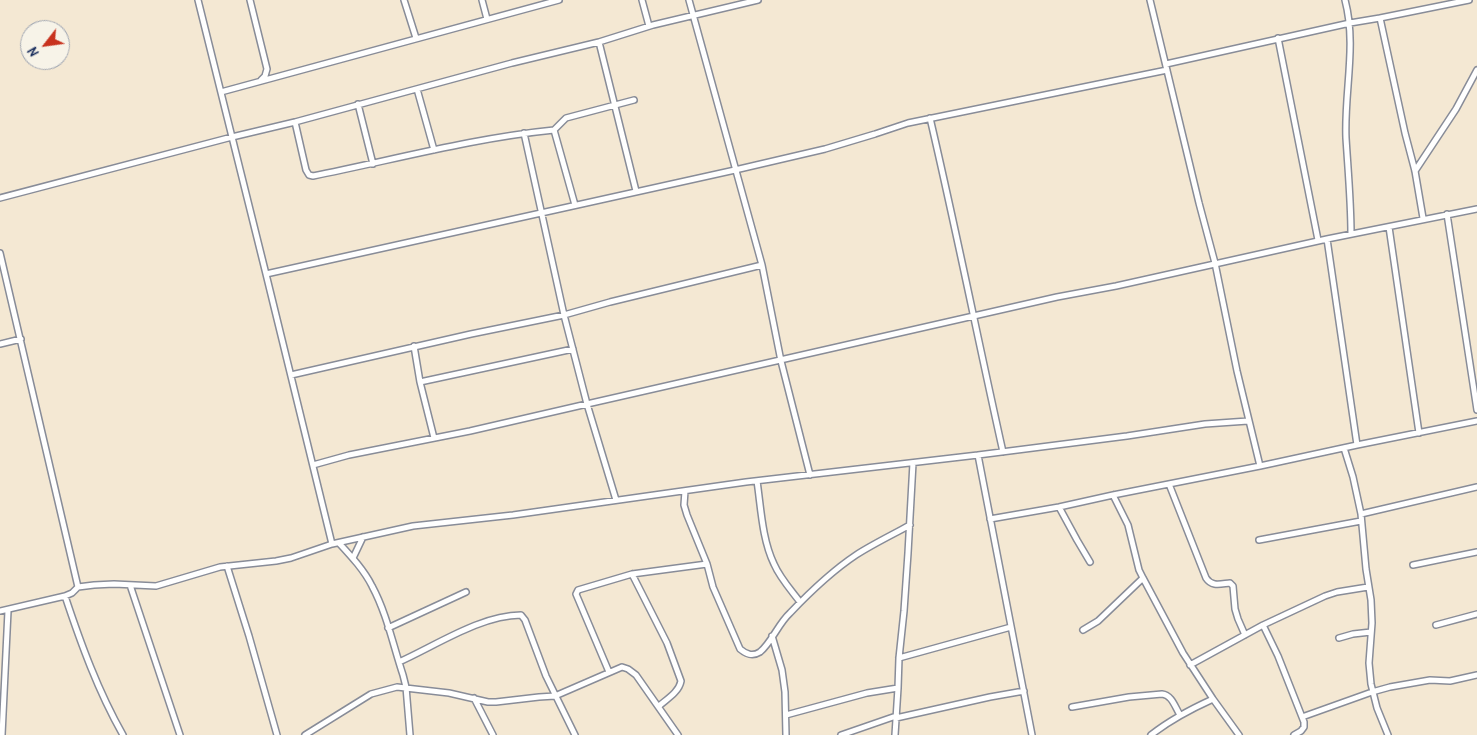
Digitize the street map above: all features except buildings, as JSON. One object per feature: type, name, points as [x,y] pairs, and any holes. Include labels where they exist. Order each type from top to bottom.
[{"type":"street","points":[[198,0],[332,544]]},
{"type":"street","points":[[404,0],[416,38]]},
{"type":"street","points":[[482,0],[487,19]]},
{"type":"street","points":[[221,92],[558,0]]},
{"type":"street","points":[[642,0],[649,26]]},
{"type":"street","points":[[689,0],[762,265],[781,361],[810,475]]},
{"type":"street","points":[[0,198],[295,122],[512,63],[599,42],[649,26],[758,0]]},
{"type":"street","points":[[1150,0],[1215,264],[1248,421],[1260,466]]},
{"type":"street","points":[[1345,0],[1350,23],[1346,138],[1351,234]]},
{"type":"street","points":[[266,274],[735,170],[825,148],[908,123],[1167,67],[1278,38],[1469,0]]},
{"type":"street","points":[[250,1],[267,69],[265,76],[260,82]]},
{"type":"street","points":[[1380,18],[1415,171],[1423,218]]},
{"type":"street","points":[[1278,38],[1318,240]]},
{"type":"street","points":[[599,42],[636,191]]},
{"type":"street","points":[[267,69],[281,76]]},
{"type":"street","points":[[1415,171],[1456,109],[1477,70]]},
{"type":"street","points":[[417,89],[434,150]]},
{"type":"street","points":[[295,122],[306,170],[309,175],[313,176],[434,150],[524,133],[554,130],[566,118],[634,100]]},
{"type":"street","points":[[358,104],[373,164]]},
{"type":"street","points":[[930,118],[1002,452]]},
{"type":"street","points":[[554,130],[575,205]]},
{"type":"street","points":[[524,133],[572,348],[616,500]]},
{"type":"street","points":[[312,465],[349,455],[781,361],[972,316],[1318,240],[1389,227],[1423,218],[1477,209]]},
{"type":"street","points":[[1447,214],[1477,410]]},
{"type":"street","points":[[1389,227],[1419,433]]},
{"type":"street","points":[[1327,239],[1357,445]]},
{"type":"street","points":[[0,253],[78,587]]},
{"type":"street","points":[[291,375],[414,346],[564,315],[762,265]]},
{"type":"street","points":[[0,344],[21,339]]},
{"type":"street","points":[[414,346],[420,382],[434,438]]},
{"type":"street","points":[[420,382],[572,348]]},
{"type":"street","points":[[0,611],[65,596],[72,593],[78,587],[114,584],[156,586],[227,566],[291,558],[332,544],[413,526],[757,481],[1128,436],[1205,424],[1248,421]]},
{"type":"street","points":[[990,519],[1059,507],[1477,421]]},
{"type":"street","points":[[1344,448],[1361,514],[1372,612],[1369,663],[1372,692],[1388,735]]},
{"type":"street","points":[[978,455],[1032,735]]},
{"type":"street","points":[[894,735],[913,463]]},
{"type":"street","points":[[757,481],[765,539],[770,554],[775,566],[800,602]]},
{"type":"street","points":[[1169,484],[1209,583],[1230,583],[1233,586],[1235,609],[1245,635]]},
{"type":"street","points":[[1361,514],[1477,487]]},
{"type":"street","points":[[685,491],[684,505],[707,564],[713,587],[740,649],[746,654],[752,655],[758,653],[767,645],[784,618],[800,602],[855,556],[910,525]]},
{"type":"street","points":[[1113,495],[1128,525],[1139,570],[1143,578],[1190,665],[1239,735]]},
{"type":"street","points":[[1059,507],[1090,562]]},
{"type":"street","points":[[1259,540],[1361,521]]},
{"type":"street","points":[[354,558],[363,537]]},
{"type":"street","points":[[339,543],[354,558],[372,584],[406,687],[410,735]]},
{"type":"street","points":[[1413,565],[1477,552]]},
{"type":"street","points":[[609,672],[576,592],[582,588],[632,574],[707,564]]},
{"type":"street","points":[[227,566],[254,653],[276,735]]},
{"type":"street","points":[[632,574],[667,643],[681,681],[680,686],[675,692],[659,706]]},
{"type":"street","points":[[1083,630],[1098,621],[1143,578]]},
{"type":"street","points":[[130,585],[179,734]]},
{"type":"street","points":[[1190,665],[1263,625],[1325,596],[1368,587]]},
{"type":"street","points":[[388,628],[466,592]]},
{"type":"street","points":[[65,596],[97,684],[123,735]]},
{"type":"street","points":[[2,735],[8,610]]},
{"type":"street","points":[[1436,625],[1477,614]]},
{"type":"street","points":[[399,662],[483,621],[521,615],[525,620],[546,676],[575,735]]},
{"type":"street","points":[[1263,625],[1278,656],[1302,717],[1304,727],[1294,735]]},
{"type":"street","points":[[898,658],[1010,627]]},
{"type":"street","points":[[1339,638],[1352,634],[1371,632]]},
{"type":"street","points":[[772,636],[782,670],[785,692],[786,735]]},
{"type":"street","points":[[305,735],[372,694],[397,687],[496,702],[555,696],[622,667],[636,675],[678,735]]},
{"type":"street","points":[[1302,717],[1390,687],[1430,680],[1450,682],[1477,675]]},
{"type":"street","points":[[786,715],[867,693],[898,688]]},
{"type":"street","points":[[841,735],[896,717],[1024,691]]},
{"type":"street","points":[[1072,707],[1129,697],[1166,694],[1180,715]]},
{"type":"street","points":[[474,698],[493,735]]},
{"type":"street","points":[[1151,735],[1180,715],[1213,699]]}]
